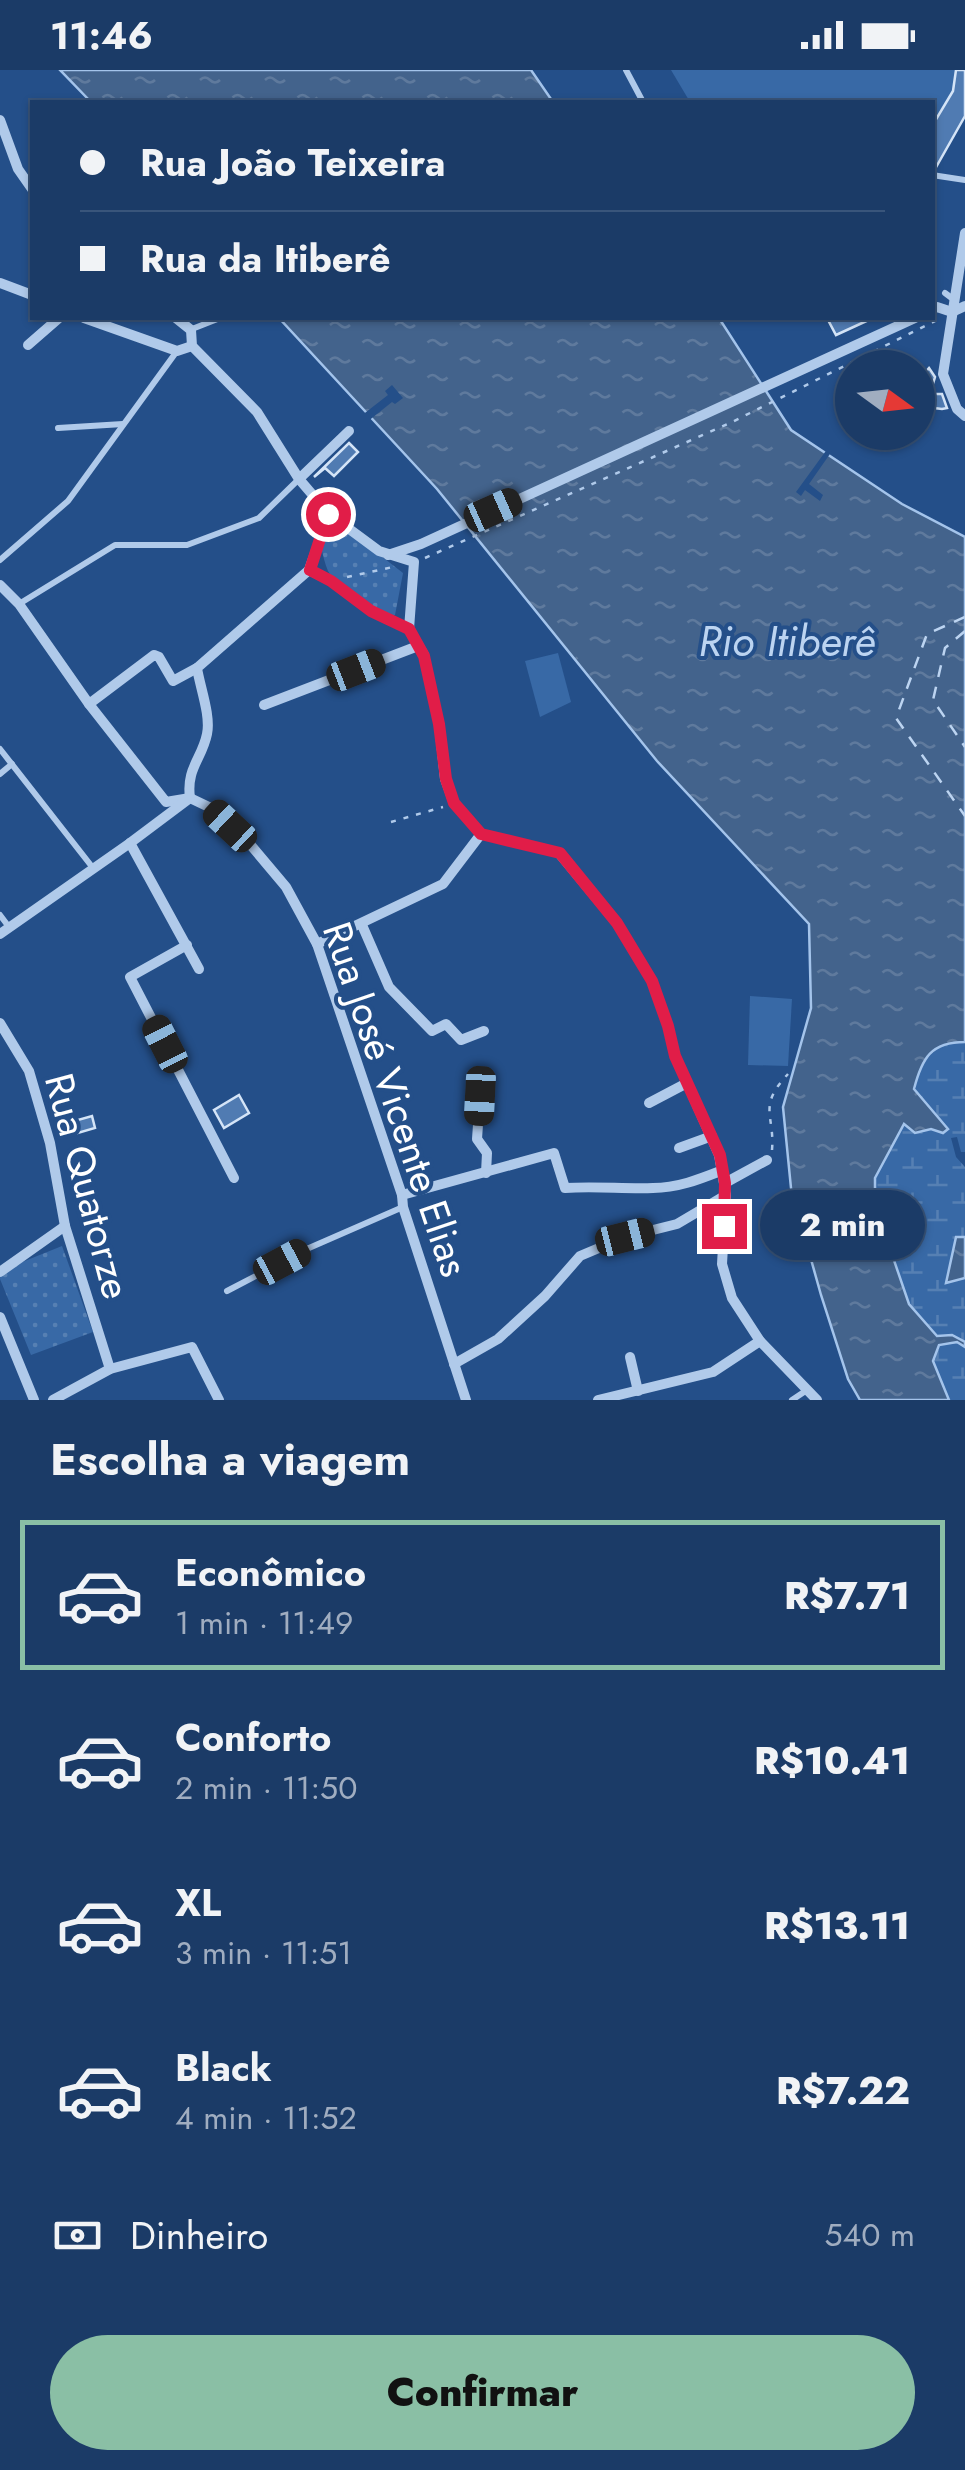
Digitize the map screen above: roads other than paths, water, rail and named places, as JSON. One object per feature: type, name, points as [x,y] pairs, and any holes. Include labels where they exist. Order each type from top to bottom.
[{"type":"street","points":[[0,120],[18,169],[30,187]]},
{"type":"street","points":[[965,233],[949,296],[952,312],[943,374],[956,408],[965,416]]},
{"type":"street","points":[[0,284],[30,294]]},
{"type":"street","points":[[935,308],[952,312],[965,306]]},
{"type":"street","points":[[28,345],[57,320]]},
{"type":"street","points":[[90,320],[176,351],[192,346]]},
{"type":"street","points":[[178,320],[191,330],[192,346],[257,412],[298,479],[328,514],[388,555],[414,562],[409,629],[428,672],[446,779],[454,803],[481,834],[560,853],[617,923],[652,981],[675,1056],[712,1136],[723,1170],[722,1264],[732,1298],[760,1341],[817,1400]]},
{"type":"street","points":[[388,555],[420,544],[911,320]]},
{"type":"street","points":[[298,479],[349,431]]},
{"type":"street","points":[[89,704],[154,655],[174,682],[197,668],[310,570],[328,514]]},
{"type":"street","points":[[310,570],[371,611],[409,629]]},
{"type":"street","name":"Rua José Vicente Elias","points":[[0,585],[19,604],[89,704],[166,802],[190,798],[211,808],[249,843],[286,887],[317,944],[466,1400]]},
{"type":"street","points":[[264,705],[418,646]]},
{"type":"street","points":[[4,930],[190,798],[188,784],[194,761],[208,731],[197,668]]},
{"type":"street","points":[[317,944],[443,884],[481,834]]},
{"type":"street","points":[[130,843],[198,969]]},
{"type":"street","points":[[362,925],[389,987],[432,1031],[446,1024],[461,1040],[484,1031]]},
{"type":"street","points":[[187,945],[130,977],[234,1178]]},
{"type":"street","name":"Rua Quatorze","points":[[0,1023],[29,1071],[50,1143],[65,1226],[110,1370]]},
{"type":"street","points":[[649,1103],[688,1083]]},
{"type":"street","points":[[480,1096],[477,1139],[487,1153],[486,1173]]},
{"type":"street","points":[[679,1148],[712,1136]]},
{"type":"street","points":[[402,1201],[554,1153],[565,1188],[656,1188],[689,1183],[723,1170]]},
{"type":"street","points":[[454,1364],[498,1339],[545,1296],[580,1256],[625,1237],[677,1224],[725,1189],[736,1174],[768,1160]]},
{"type":"street","points":[[0,1272],[65,1226]]},
{"type":"street","points":[[0,1317],[34,1400]]},
{"type":"street","points":[[598,1400],[712,1372],[760,1341]]},
{"type":"street","points":[[52,1400],[110,1370],[192,1346],[220,1400]]},
{"type":"street","points":[[630,1357],[638,1390]]},
{"type":"lane","points":[[626,70],[642,100]]},
{"type":"lane","points":[[935,176],[965,180]]},
{"type":"lane","points":[[191,330],[215,320]]},
{"type":"lane","points":[[0,560],[68,501],[176,351]]},
{"type":"lane","points":[[58,428],[124,424]]},
{"type":"lane","points":[[19,604],[115,545],[187,545],[259,518],[298,479]]},
{"type":"lane","points":[[0,749],[94,868]]},
{"type":"lane","points":[[0,774],[12,764]]},
{"type":"lane","points":[[0,915],[4,930]]},
{"type":"lane","points":[[227,1290],[402,1201]]},
{"type":"lane","points":[[792,1400],[808,1389]]},
{"type":"water","points":[[60,70],[531,70],[552,100],[89,100]]},
{"type":"water","name":"Rio Itiberê","points":[[281,320],[720,320],[791,430],[902,504],[965,537],[965,1042],[944,1045],[930,1054],[914,1089],[948,1129],[943,1133],[931,1129],[915,1133],[904,1124],[875,1178],[875,1205],[909,1304],[937,1336],[952,1335],[965,1342],[965,1347],[957,1342],[939,1345],[933,1361],[949,1400],[860,1400],[848,1379],[821,1295],[791,1188],[783,1107],[811,1008],[809,924],[657,761],[437,489]]},
{"type":"water","points":[[956,1237],[965,1237],[965,1278],[946,1283]]}]
